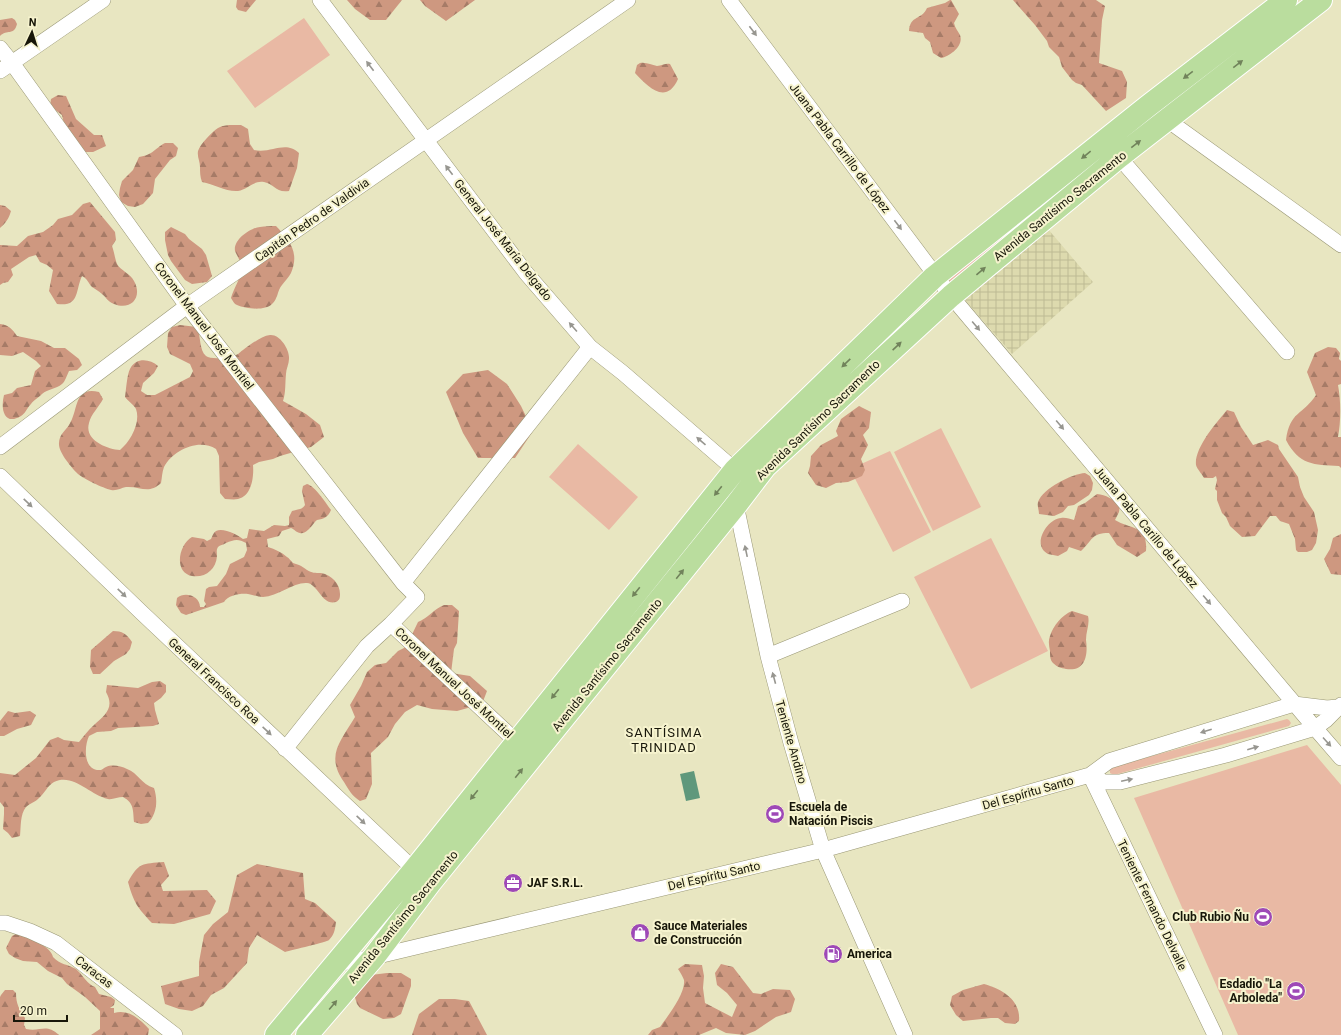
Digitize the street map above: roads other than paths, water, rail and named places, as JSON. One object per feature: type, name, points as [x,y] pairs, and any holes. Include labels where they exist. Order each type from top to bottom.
[{"type":"main road","name":"Avenida Santísimo Sacramento","points":[[307,1035],[374,957],[422,877],[516,742],[735,470],[936,276],[1104,140],[1286,0]]},
{"type":"main road","name":"Avenida Santísimo Sacramento","points":[[276,1035],[336,964],[422,877],[736,505],[765,467],[951,296],[1119,157],[1321,0]]},
{"type":"street","points":[[6,67],[103,0]]},
{"type":"street","name":"General José María Delgado","points":[[320,0],[526,273],[590,347],[623,373],[751,485]]},
{"type":"street","name":"Capitán Pedro de Valdivia","points":[[0,446],[187,306],[628,0]]},
{"type":"street","name":"Juana Pabla Carrillo de López","points":[[729,0],[951,296]]},
{"type":"street","name":"Coronel Manuel José Montiel","points":[[0,48],[6,67],[187,306],[403,583],[417,597],[392,624],[516,742]]},
{"type":"street","points":[[1148,106],[1341,245]]},
{"type":"street","points":[[1104,140],[1287,352]]},
{"type":"street","name":"Juana Pabla Carillo de López","points":[[951,296],[1341,758]]},
{"type":"street","points":[[403,583],[590,347]]},
{"type":"street","name":"General Francisco Roa","points":[[0,476],[422,877]]},
{"type":"street","name":"Teniente Andino","points":[[736,505],[768,656],[791,743],[823,850],[905,1035]]},
{"type":"street","points":[[768,656],[902,601]]},
{"type":"street","points":[[285,748],[367,646],[392,624]]},
{"type":"street","name":"Del Espíritu Santo","points":[[336,964],[374,957],[823,850],[1090,775],[1110,761],[1294,704],[1327,708],[1340,706]]},
{"type":"street","name":"Del Espíritu Santo","points":[[1090,775],[1104,782],[1120,782],[1226,755],[1315,728],[1326,720],[1340,706]]},
{"type":"street","name":"Teniente Fernando Delvalle","points":[[1090,775],[1215,1035]]},
{"type":"street","name":"Caracas","points":[[3,923],[30,931],[56,943],[175,1035]]},
{"type":"place","name":"Escuela de Natación Piscis","points":[[775,814]]},
{"type":"place","name":"JAF S.R.L.","points":[[513,883]]},
{"type":"place","name":"Club Rubio Ñu","points":[[1263,917]]},
{"type":"place","name":"Sauce Materiales de Construcción","points":[[640,933]]},
{"type":"place","name":"America","points":[[833,954]]},
{"type":"place","name":"Esdadio \"La Arboleda\"","points":[[1296,991]]},
{"type":"district","name":"SANTÍSIMA TRINIDAD","points":[[664,740]]}]
